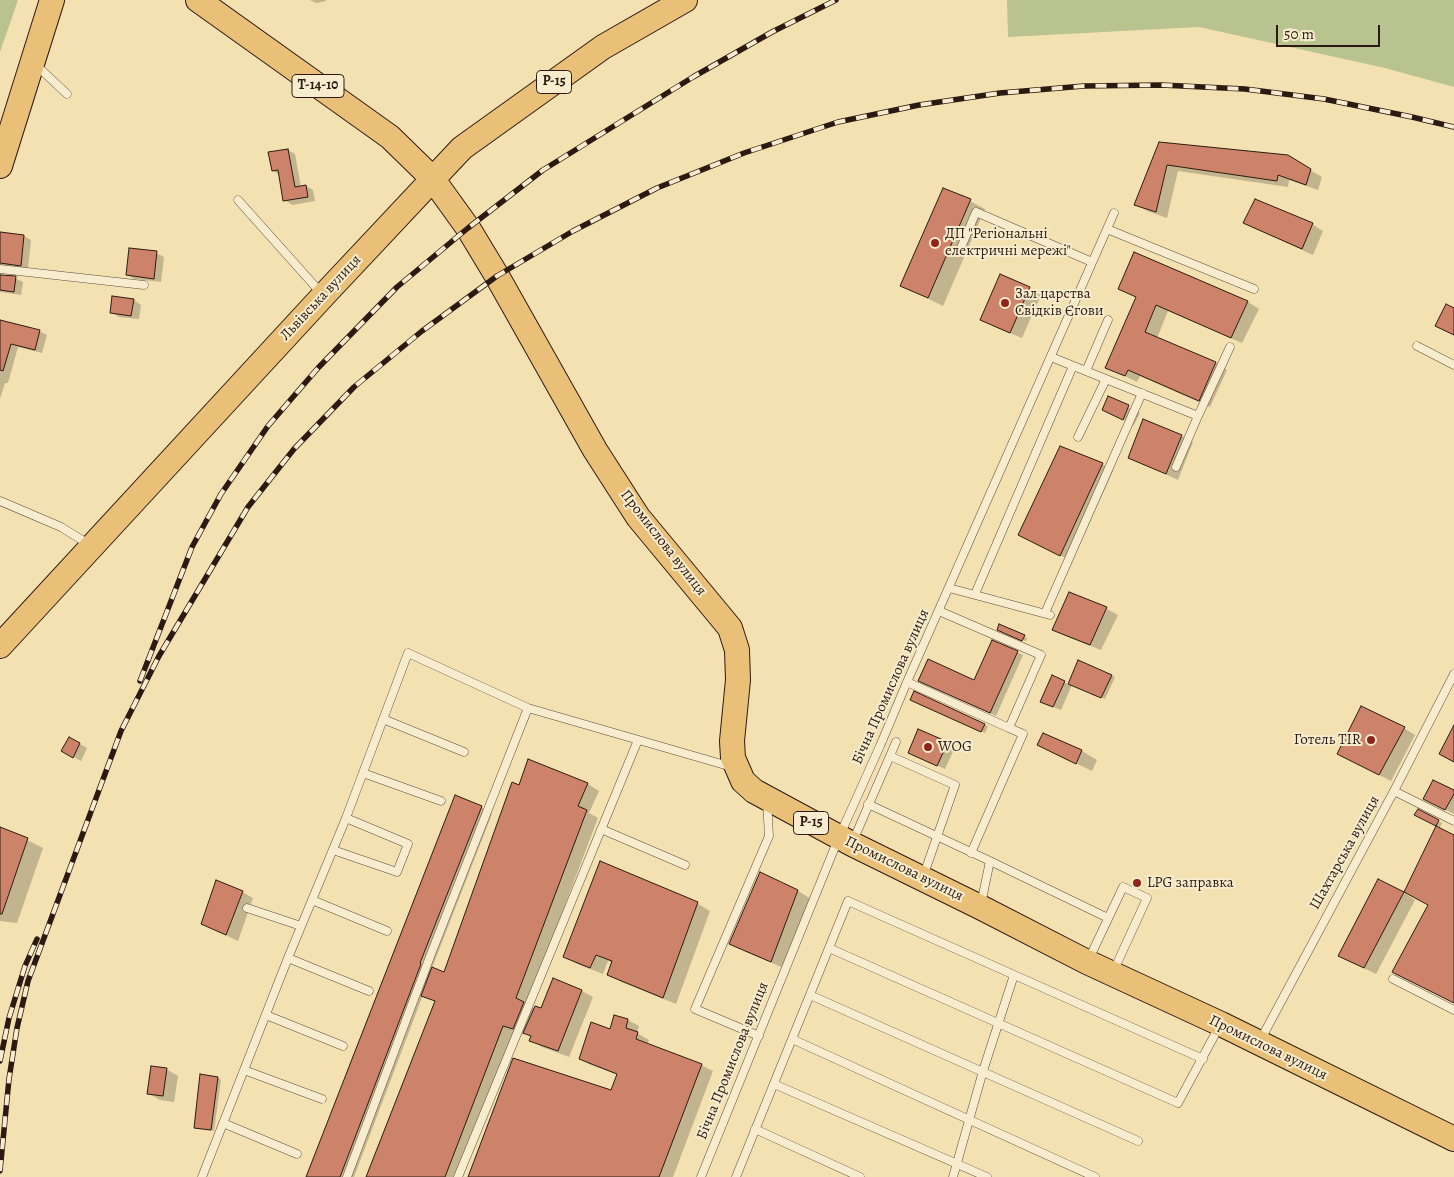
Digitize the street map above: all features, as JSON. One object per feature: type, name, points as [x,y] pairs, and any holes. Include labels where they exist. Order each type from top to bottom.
[{"type":"main road","points":[[0,166],[52,0]]},
{"type":"main road","name":"Т-14-10","points":[[198,0],[390,137],[432,178]]},
{"type":"main road","name":"Львівська вулиця","points":[[0,646],[432,178],[462,148],[603,47],[685,0]]},
{"type":"main road","name":"Промислова вулиця","points":[[432,178],[468,228],[595,450],[638,517],[730,628],[737,650],[738,680],[732,741],[733,758],[742,781],[766,799],[1087,962],[1221,1024],[1454,1139]]},
{"type":"lane","points":[[32,61],[67,94]]},
{"type":"lane","points":[[238,200],[323,296]]},
{"type":"lane","points":[[960,250],[976,212],[1092,262]]},
{"type":"lane","name":"Бічна Промислова вулиця","points":[[701,1177],[759,1036],[845,840],[880,746],[907,682],[1114,213]]},
{"type":"lane","points":[[1107,229],[1254,290]]},
{"type":"lane","points":[[0,268],[144,285]]},
{"type":"lane","points":[[1086,371],[1108,320]]},
{"type":"lane","points":[[1417,346],[1454,365]]},
{"type":"lane","points":[[1176,467],[1230,347]]},
{"type":"lane","points":[[1051,357],[1198,416]]},
{"type":"lane","points":[[975,594],[1073,366]]},
{"type":"lane","points":[[1078,437],[1106,379]]},
{"type":"lane","points":[[949,588],[1047,614],[1142,393]]},
{"type":"lane","points":[[0,500],[61,527],[91,547]]},
{"type":"lane","points":[[939,611],[1041,655],[1009,728]]},
{"type":"lane","points":[[202,1177],[288,958],[346,818],[408,653],[528,708],[736,768]]},
{"type":"lane","name":"Шахтарська вулиця","points":[[1259,1044],[1454,674]]},
{"type":"lane","points":[[907,682],[1023,734],[971,853]]},
{"type":"lane","points":[[347,1177],[431,954],[528,708]]},
{"type":"lane","points":[[383,719],[464,752]]},
{"type":"lane","points":[[458,1177],[638,740]]},
{"type":"lane","points":[[845,840],[868,804],[896,742]]},
{"type":"lane","points":[[890,756],[955,785],[922,878]]},
{"type":"lane","points":[[363,773],[441,801]]},
{"type":"lane","points":[[1394,791],[1454,821]]},
{"type":"lane","points":[[759,1036],[695,1009],[769,836],[766,799]]},
{"type":"lane","points":[[868,804],[1108,918]]},
{"type":"lane","points":[[333,850],[397,872],[408,844],[346,818]]},
{"type":"lane","points":[[601,829],[685,865]]},
{"type":"lane","points":[[980,907],[990,861]]},
{"type":"lane","points":[[1087,962],[1123,887],[1147,898],[1112,974]]},
{"type":"lane","points":[[312,900],[387,931]]},
{"type":"lane","points":[[736,1177],[848,901],[1202,1059]]},
{"type":"lane","points":[[247,908],[302,926]]},
{"type":"lane","points":[[829,948],[1178,1103],[1221,1024]]},
{"type":"lane","points":[[288,958],[369,991]]},
{"type":"lane","points":[[953,1177],[983,1071],[1014,975]]},
{"type":"lane","points":[[1393,979],[1454,1010]]},
{"type":"lane","points":[[810,995],[1138,1141]]},
{"type":"lane","points":[[266,1014],[343,1046]]},
{"type":"lane","points":[[792,1039],[1095,1177]]},
{"type":"lane","points":[[244,1070],[322,1099]]},
{"type":"lane","points":[[774,1084],[987,1177]]},
{"type":"lane","points":[[223,1123],[297,1154]]},
{"type":"lane","points":[[755,1129],[860,1177]]},
{"type":"green space","points":[[0,0],[18,0],[0,52]]},
{"type":"green space","points":[[1007,0],[1454,0],[1454,87],[1385,68],[1199,27],[1008,37]]},
{"type":"building","points":[[1159,142],[1288,155],[1311,169],[1306,185],[1278,175],[1277,181],[1167,165],[1156,212],[1134,205]]},
{"type":"building","points":[[288,149],[295,187],[306,185],[308,197],[283,201],[278,170],[272,171],[268,152]]},
{"type":"building","name":"ДП \"Регіональні електричні мережі\"","points":[[943,188],[971,199],[928,298],[900,286]]},
{"type":"building","points":[[1255,199],[1313,223],[1302,249],[1243,223]]},
{"type":"building","points":[[0,232],[24,235],[21,266],[0,263]]},
{"type":"building","points":[[129,248],[157,251],[154,279],[126,275]]},
{"type":"building","points":[[1134,252],[1248,301],[1231,338],[1156,305],[1145,332],[1216,362],[1199,401],[1128,370],[1125,376],[1105,368],[1136,297],[1118,289]]},
{"type":"building","name":"Зал царства Свідків Єгови","points":[[1000,274],[1030,287],[1010,333],[980,320]]},
{"type":"building","points":[[0,275],[16,276],[14,292],[0,290]]},
{"type":"building","points":[[112,296],[134,299],[131,316],[110,313]]},
{"type":"building","points":[[1446,304],[1454,308],[1454,335],[1435,326]]},
{"type":"building","points":[[0,320],[40,330],[35,350],[11,344],[3,371],[0,370]]},
{"type":"building","points":[[1108,396],[1129,405],[1123,420],[1102,410]]},
{"type":"building","points":[[1143,419],[1182,435],[1166,474],[1128,458]]},
{"type":"building","points":[[1060,446],[1103,463],[1060,556],[1018,535]]},
{"type":"building","points":[[1069,592],[1107,607],[1090,645],[1052,630]]},
{"type":"building","points":[[999,624],[1025,635],[1022,641],[997,630]]},
{"type":"building","points":[[992,640],[1018,651],[990,713],[918,681],[928,659],[974,680]]},
{"type":"building","points":[[1078,660],[1112,675],[1101,698],[1068,684]]},
{"type":"building","points":[[1052,675],[1065,681],[1053,707],[1040,702]]},
{"type":"building","points":[[914,691],[985,724],[981,732],[910,700]]},
{"type":"building","name":"Готель TIR","points":[[1361,706],[1405,727],[1379,775],[1337,754]]},
{"type":"building","points":[[1454,725],[1454,762],[1439,754]]},
{"type":"building","name":"WOG","points":[[918,729],[948,742],[937,766],[908,753]]},
{"type":"building","points":[[1043,733],[1082,750],[1076,764],[1037,745]]},
{"type":"building","points":[[69,737],[80,743],[73,758],[61,751]]},
{"type":"building","points":[[528,759],[588,783],[578,806],[587,810],[516,998],[524,1002],[513,1029],[503,1026],[445,1177],[366,1177],[435,1001],[421,996],[432,967],[444,972],[512,782],[519,785]]},
{"type":"building","points":[[1433,780],[1454,790],[1454,794],[1445,810],[1423,799]]},
{"type":"building","points":[[455,795],[482,806],[420,963],[340,1177],[306,1177]]},
{"type":"building","points":[[1418,809],[1439,820],[1436,826],[1414,815]]},
{"type":"building","points":[[1436,826],[1454,835],[1454,1003],[1392,972],[1428,905],[1404,892]]},
{"type":"building","points":[[0,827],[28,838],[2,914],[0,914]]},
{"type":"building","points":[[600,861],[698,902],[663,998],[607,975],[612,961],[596,955],[590,968],[563,957]]},
{"type":"building","points":[[760,872],[798,890],[771,962],[729,944]]},
{"type":"building","points":[[1378,879],[1404,892],[1364,968],[1338,956]]},
{"type":"building","points":[[216,880],[243,891],[226,935],[201,924]]},
{"type":"building","points":[[553,978],[582,990],[558,1051],[529,1041],[531,1036],[523,1033],[535,1006],[541,1008]]},
{"type":"building","points":[[614,1015],[628,1019],[626,1028],[638,1032],[636,1039],[702,1064],[659,1177],[468,1177],[513,1058],[611,1090],[617,1074],[579,1059],[591,1022],[610,1029]]},
{"type":"building","points":[[151,1066],[167,1068],[163,1096],[147,1094]]},
{"type":"building","points":[[200,1074],[218,1077],[211,1130],[194,1128]]},
{"type":"railway","points":[[140,681],[192,547],[221,494],[268,426],[318,368],[397,287],[468,228],[543,170],[693,77],[772,32],[836,0]]},
{"type":"railway","points":[[0,1171],[9,1079],[17,1028],[28,981],[121,731],[159,656],[248,507],[294,449],[354,387],[422,331],[497,276],[573,231],[657,188],[744,153],[838,122],[919,105],[1000,93],[1084,86],[1161,85],[1245,89],[1324,99],[1454,127]]},
{"type":"railway","points":[[0,1061],[9,1018],[25,966],[37,939]]},
{"type":"place","name":"ДП \"Регіональні електричні мережі\"","points":[[935,243]]},
{"type":"place","name":"Зал царства Свідків Єгови","points":[[1005,303]]},
{"type":"place","name":"Готель TIR","points":[[1371,740]]},
{"type":"place","name":"WOG","points":[[928,747]]},
{"type":"place","name":"LPG заправка","points":[[1137,883]]}]
